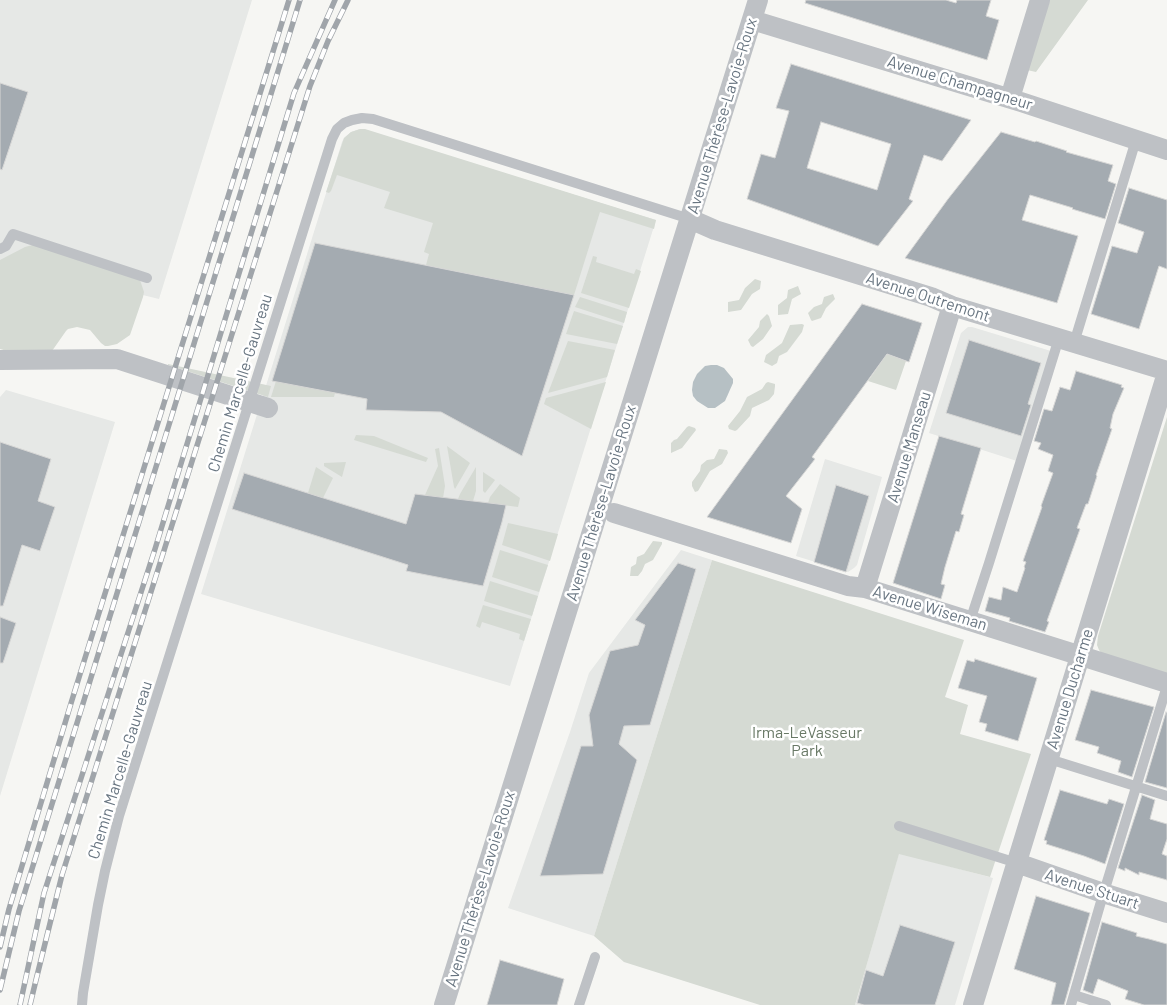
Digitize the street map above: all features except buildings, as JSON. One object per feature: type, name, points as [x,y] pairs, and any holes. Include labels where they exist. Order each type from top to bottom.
[{"type":"street","name":"Avenue Thérèse-Lavoie-Roux","points":[[444,1005],[758,0]]},
{"type":"street","points":[[1010,98],[1040,0]]},
{"type":"street","name":"Avenue Champagneur","points":[[752,20],[1010,98],[1167,150]]},
{"type":"street","name":"Avenue Outremont","points":[[690,219],[715,230],[1167,372]]},
{"type":"street","name":"Avenue Manseau","points":[[865,588],[952,306]]},
{"type":"street","points":[[0,360],[117,358],[268,408]]},
{"type":"street","name":"Avenue Ducharme","points":[[973,1005],[1167,372]]},
{"type":"street","name":"Avenue Wiseman","points":[[614,513],[848,586],[865,588],[1081,655],[1167,684]]},
{"type":"street","name":"Avenue Stuart","points":[[1017,863],[1167,913]]},
{"type":"lane","name":"Chemin Marcelle-Gauvreau","points":[[82,1005],[98,905],[119,816],[332,139],[337,130],[344,123],[352,120],[362,118],[373,119],[690,219]]},
{"type":"lane","points":[[970,621],[1136,140]]},
{"type":"lane","points":[[0,249],[6,246],[13,234],[147,278]]},
{"type":"lane","points":[[1106,1005],[1072,1000],[1167,684]]},
{"type":"lane","points":[[1049,759],[1167,796]]},
{"type":"lane","points":[[899,826],[1017,863]]},
{"type":"lane","points":[[580,1005],[595,957]]},
{"type":"shaded area","points":[[0,0],[252,0],[159,299],[0,260]]},
{"type":"shaded area","points":[[360,129],[656,220],[510,686],[201,594],[342,142],[351,132]]},
{"type":"shaded area","points":[[968,327],[1051,351],[1017,461],[929,433],[961,333]]},
{"type":"shaded area","points":[[711,365],[724,368],[733,379],[725,401],[715,408],[708,408],[697,401],[693,396],[692,390],[697,374],[705,366]]},
{"type":"shaded area","points":[[6,390],[115,422],[0,796],[0,397]]},
{"type":"shaded area","points":[[825,459],[882,477],[857,565],[848,572],[796,556]]},
{"type":"shaded area","points":[[681,550],[712,560],[594,936],[508,908],[589,673]]},
{"type":"shaded area","points":[[899,853],[993,878],[955,1005],[855,1005]]},
{"type":"green space","points":[[1050,0],[1088,0],[1036,72],[1027,70]]},
{"type":"green space","points":[[360,129],[656,220],[654,229],[600,212],[574,295],[426,265],[429,254],[424,252],[433,223],[384,208],[390,192],[337,175],[331,191],[329,193],[326,192],[344,138],[351,132]]},
{"type":"green space","points":[[36,244],[140,280],[144,292],[130,335],[117,344],[105,346],[90,330],[77,327],[68,329],[52,351],[11,352],[0,349],[0,260],[25,247]]},
{"type":"green space","points":[[593,256],[597,257],[596,262],[634,274],[636,269],[641,271],[629,308],[581,293]]},
{"type":"green space","points":[[755,279],[761,281],[760,289],[752,294],[741,310],[728,312],[728,302],[739,300],[745,288]]},
{"type":"green space","points":[[798,286],[801,294],[792,299],[788,314],[778,315],[778,305],[787,298],[788,290]]},
{"type":"green space","points":[[833,294],[835,299],[826,308],[821,318],[812,321],[808,313],[814,307],[822,304],[824,297]]},
{"type":"green space","points":[[580,297],[627,312],[624,323],[575,307]]},
{"type":"green space","points":[[574,311],[623,326],[617,344],[566,334]]},
{"type":"green space","points":[[767,314],[772,326],[763,339],[753,347],[748,340],[759,327],[760,321]]},
{"type":"green space","points":[[790,325],[804,325],[802,332],[787,352],[779,356],[777,363],[772,366],[764,362],[766,355],[782,343]]},
{"type":"green space","points":[[568,341],[615,350],[607,377],[548,393]]},
{"type":"green space","points":[[887,354],[906,361],[896,390],[868,381]]},
{"type":"green space","points":[[168,364],[271,386],[268,397]]},
{"type":"green space","points":[[276,381],[335,393],[334,397],[271,397]]},
{"type":"green space","points":[[606,382],[591,429],[544,404],[546,398]]},
{"type":"green space","points":[[768,382],[775,384],[774,394],[769,400],[752,408],[750,416],[737,430],[729,429],[728,426],[740,411],[747,397],[762,389]]},
{"type":"green space","points":[[1167,417],[1167,674],[1102,654],[1097,645],[1098,636]]},
{"type":"green space","points":[[689,426],[696,430],[682,448],[671,453],[671,443]]},
{"type":"green space","points":[[356,435],[374,436],[428,458],[426,462],[354,440]]},
{"type":"green space","points":[[447,446],[470,463],[455,489],[454,487]]},
{"type":"green space","points":[[439,448],[445,486],[443,498],[425,495],[438,466],[435,449]]},
{"type":"green space","points":[[719,449],[727,450],[728,453],[722,464],[710,471],[698,491],[695,492],[692,482],[700,471],[701,465],[707,460],[714,459]]},
{"type":"green space","points":[[346,462],[342,477],[324,466],[324,463]]},
{"type":"green space","points":[[316,467],[333,478],[323,498],[308,493]]},
{"type":"green space","points":[[476,467],[476,491],[473,501],[458,499],[460,494]]},
{"type":"green space","points":[[483,472],[495,480],[485,493],[483,491]]},
{"type":"green space","points":[[500,484],[520,498],[518,507],[488,503],[490,497]]},
{"type":"green space","points":[[508,523],[558,534],[550,561],[502,545]]},
{"type":"green space","points":[[653,541],[662,542],[662,544],[653,560],[645,564],[638,576],[630,576],[631,567],[636,564],[637,557],[644,554]]},
{"type":"green space","points":[[500,550],[548,565],[539,592],[492,577]]},
{"type":"green space","name":"Irma-LeVasseur Park","points":[[712,560],[964,640],[945,697],[968,705],[960,734],[1031,754],[990,877],[899,854],[855,1005],[760,1005],[624,962],[594,936]]},
{"type":"green space","points":[[490,581],[538,596],[532,616],[484,601]]},
{"type":"green space","points":[[483,605],[531,619],[524,641],[519,639],[520,634],[482,622],[480,628],[476,626]]},
{"type":"railway","points":[[0,947],[9,909],[72,700],[289,0]]},
{"type":"railway","points":[[0,990],[19,911],[300,0]]},
{"type":"railway","points":[[20,1005],[44,893],[155,549],[294,93],[335,0]]},
{"type":"railway","points":[[30,1005],[62,875],[310,86],[328,41],[348,0]]}]
